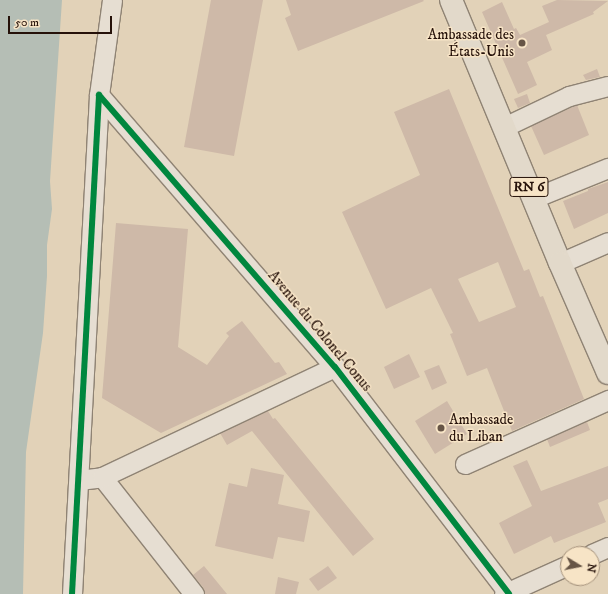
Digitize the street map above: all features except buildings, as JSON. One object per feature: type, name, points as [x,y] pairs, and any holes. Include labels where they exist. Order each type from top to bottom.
[{"type":"main road","name":"RN 6","points":[[451,0],[560,263],[608,373]]},
{"type":"street","points":[[72,594],[80,480],[99,95],[112,0]]},
{"type":"street","points":[[504,127],[569,96],[608,86]]},
{"type":"street","name":"Avenue du Colonel Conus","points":[[99,95],[335,367],[506,593]]},
{"type":"street","points":[[534,198],[608,168]]},
{"type":"street","points":[[560,263],[608,242]]},
{"type":"street","points":[[80,480],[102,477],[335,367]]},
{"type":"street","points":[[465,464],[608,400]]},
{"type":"street","points":[[102,477],[194,594]]},
{"type":"street","points":[[506,593],[560,568]]},
{"type":"shaded area","points":[[0,0],[62,0],[50,181],[52,209],[47,245],[47,276],[43,333],[26,452],[23,594],[0,594]]},
{"type":"cycle path","points":[[99,95],[335,367],[509,594]]},
{"type":"cycle path","points":[[72,594],[99,95]]},
{"type":"place","name":"Ambassade des États-Unis","points":[[522,43]]},
{"type":"place","name":"Ambassade du Liban","points":[[441,428]]}]
